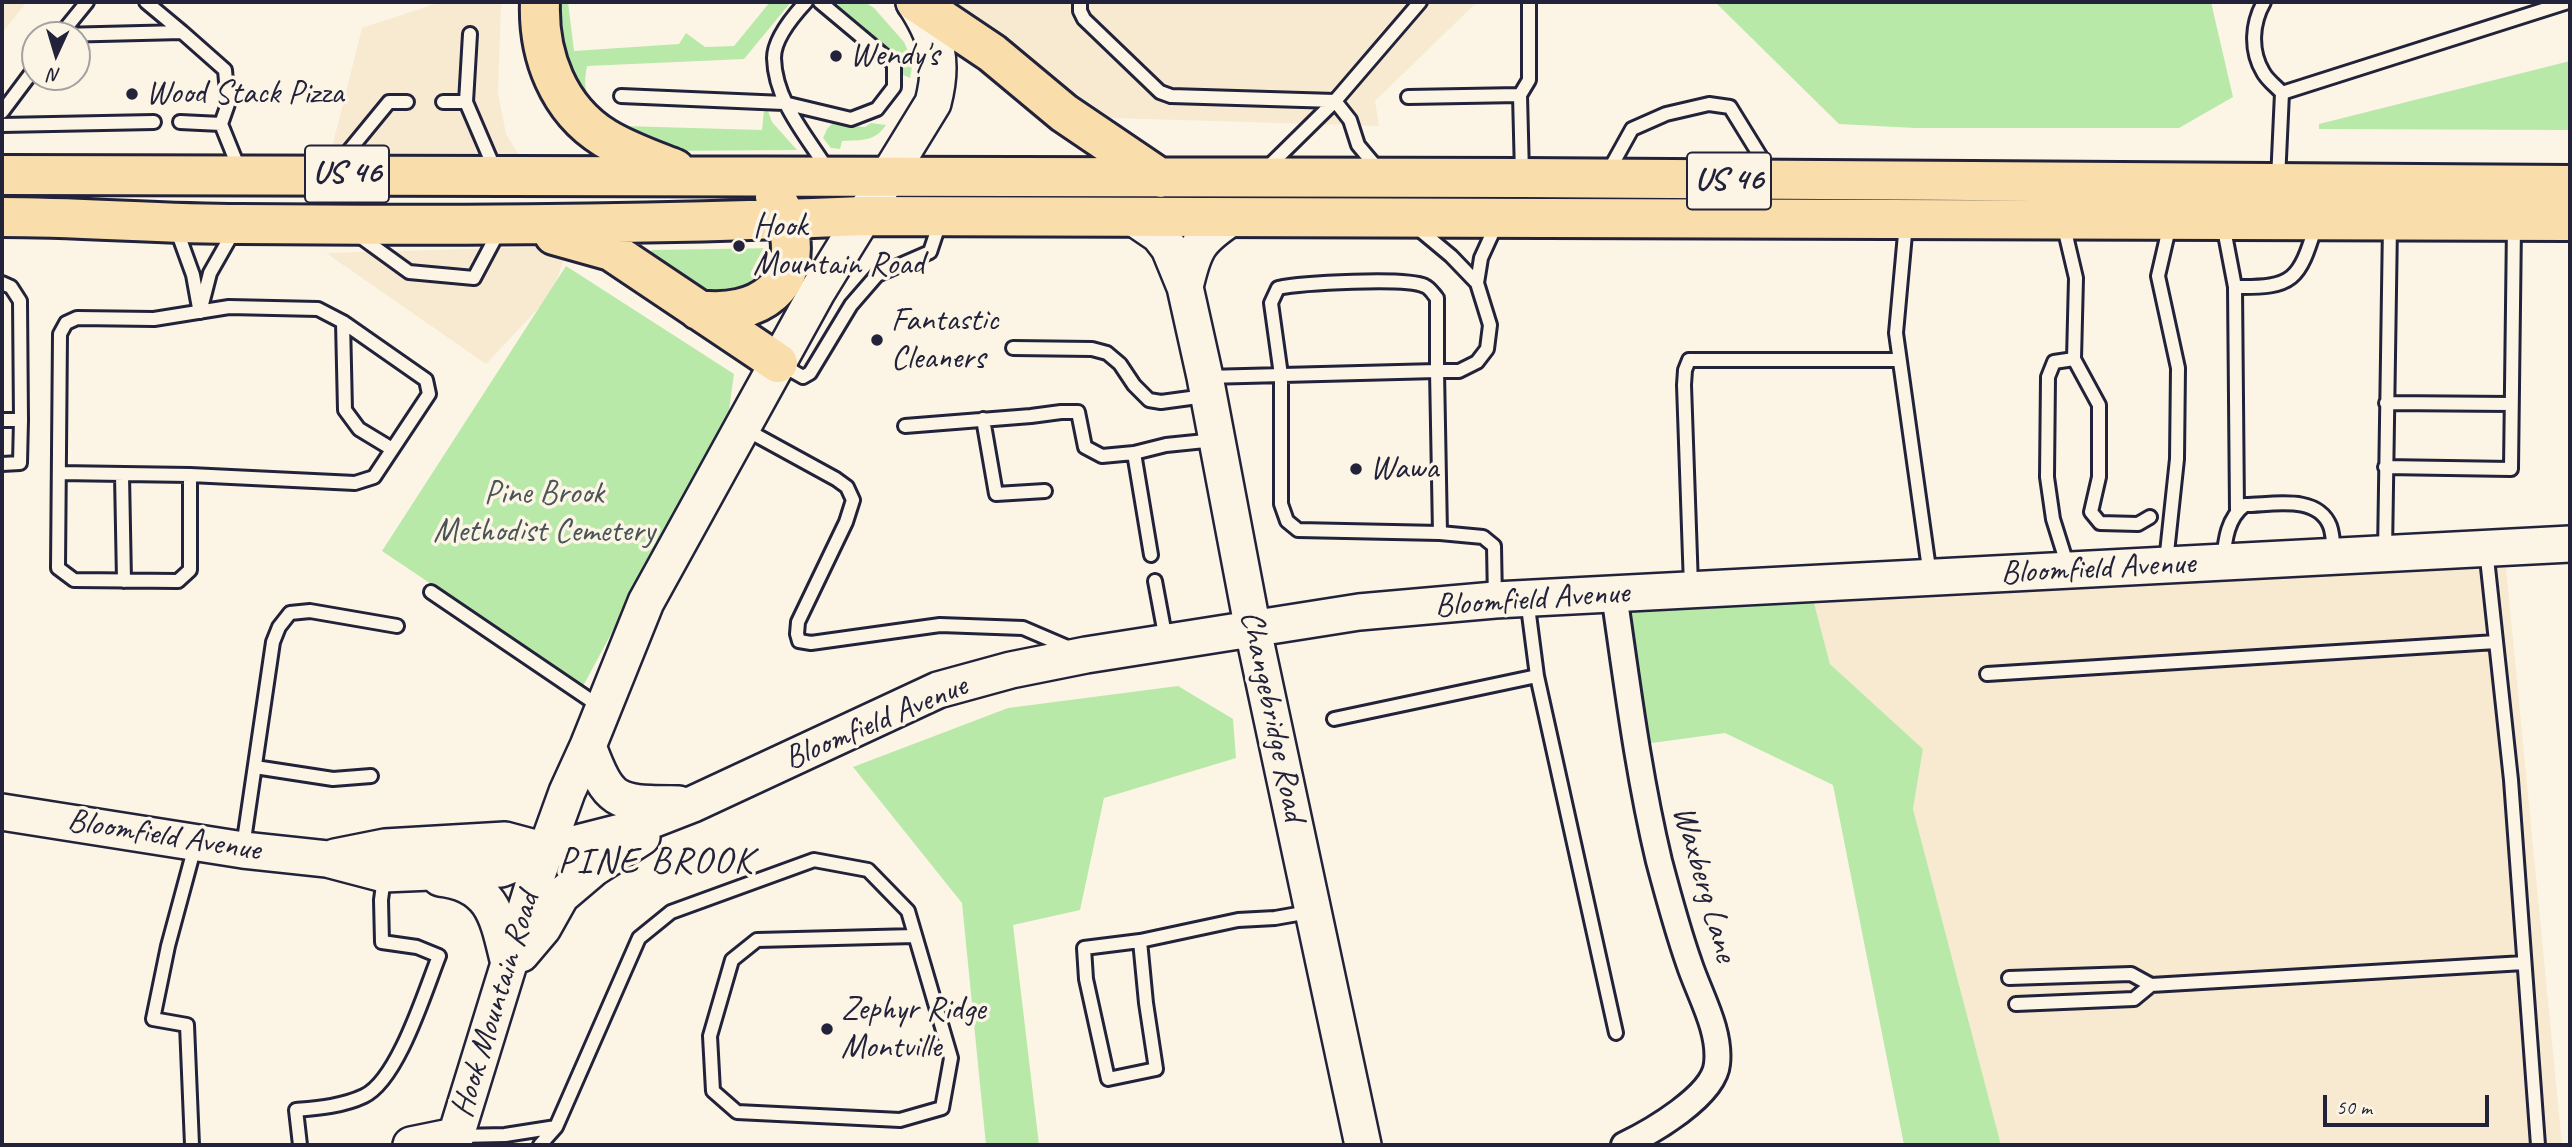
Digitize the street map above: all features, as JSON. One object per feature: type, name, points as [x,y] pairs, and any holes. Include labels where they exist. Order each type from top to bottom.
[{"type":"highway","points":[[540,2],[543,44],[550,71],[574,112],[606,139],[693,176]]},
{"type":"highway","points":[[915,2],[992,53],[1064,113],[1160,178]]},
{"type":"highway","name":"US 46","points":[[2,175],[1522,178],[2570,185]]},
{"type":"highway","points":[[698,310],[714,312],[744,309],[758,304],[771,295],[787,270],[791,245],[787,219],[764,177]]},
{"type":"highway","name":"US 46","points":[[3,221],[345,225],[941,216],[2570,222]]},
{"type":"highway","points":[[502,224],[582,241],[611,251],[778,363]]},
{"type":"main road","name":"Hook Mountain Road","points":[[454,1140],[473,1074],[567,792],[589,746],[646,603],[817,292],[933,103],[939,65],[936,43],[915,2]]},
{"type":"main road","name":"Changebridge Road","points":[[1134,218],[1159,235],[1169,248],[1185,287],[1207,386],[1253,630],[1363,1145]]},
{"type":"main road","name":"Changebridge Road","points":[[1185,287],[1195,251],[1202,240],[1231,218]]},
{"type":"main road","name":"Bloomfield Avenue","points":[[2,812],[243,850],[327,859],[391,874],[501,869],[546,851],[621,832],[693,804],[938,690],[1011,670],[1086,655],[1359,612],[1511,599],[2564,545]]},
{"type":"main road","points":[[589,746],[606,789],[621,799],[639,803],[693,804]]},
{"type":"main road","points":[[509,967],[543,928],[561,896],[594,868],[693,804]]},
{"type":"main road","name":"Bloomfield Avenue","points":[[327,859],[385,847],[505,840],[546,851]]},
{"type":"main road","points":[[391,874],[458,880],[472,886],[484,896],[499,922],[509,967]]},
{"type":"main road","points":[[411,1145],[454,1140]]},
{"type":"street","name":"Waxberg Lane","points":[[1614,594],[1644,792],[1659,860],[1688,962],[1711,1021],[1717,1051],[1717,1066],[1712,1080],[1703,1091],[1676,1113],[1624,1145]]},
{"type":"lane","points":[[71,21],[87,2]]},
{"type":"lane","points":[[146,2],[225,70],[228,104],[221,124],[241,175]]},
{"type":"lane","points":[[806,2],[787,24],[774,56],[784,103],[832,177]]},
{"type":"lane","points":[[621,96],[784,103],[851,119],[877,109],[894,87],[894,64],[820,2]]},
{"type":"lane","points":[[1080,2],[1084,19],[1160,92],[1171,96],[1335,101],[1350,120],[1358,145],[1385,178]]},
{"type":"lane","points":[[1256,178],[1335,101],[1420,2]]},
{"type":"lane","points":[[1522,178],[1520,95],[1529,80],[1529,2]]},
{"type":"lane","points":[[2264,2],[2254,22],[2255,49],[2263,72],[2282,93],[2278,184]]},
{"type":"lane","points":[[2282,93],[2568,2]]},
{"type":"lane","points":[[91,34],[182,32]]},
{"type":"lane","points":[[470,34],[466,103],[498,175]]},
{"type":"lane","points":[[2,112],[21,87]]},
{"type":"lane","points":[[1408,97],[1520,95]]},
{"type":"lane","points":[[330,174],[389,102],[407,102]]},
{"type":"lane","points":[[443,102],[466,103]]},
{"type":"lane","points":[[1604,180],[1632,130],[1665,114],[1709,104],[1730,107],[1775,181]]},
{"type":"lane","points":[[2,125],[154,122]]},
{"type":"lane","points":[[180,122],[221,124]]},
{"type":"lane","points":[[778,363],[803,377],[810,373],[850,305],[877,275],[930,253],[941,216]]},
{"type":"lane","points":[[1405,218],[1451,256],[1477,283]]},
{"type":"lane","points":[[1013,348],[1092,349],[1107,353],[1121,364],[1149,400],[1161,402],[1207,386],[1281,374],[1459,371],[1478,362],[1487,349],[1490,325],[1477,283],[1481,258],[1499,218]]},
{"type":"lane","points":[[1906,219],[1895,333],[1930,578]]},
{"type":"lane","points":[[2062,219],[2076,278],[2074,359],[2099,405],[2099,477],[2091,512],[2100,523],[2138,524],[2171,500]]},
{"type":"lane","points":[[2166,565],[2177,459],[2178,368],[2158,276],[2170,220]]},
{"type":"lane","points":[[2222,220],[2235,287],[2237,510],[2226,538],[2222,563]]},
{"type":"lane","points":[[2235,287],[2265,288],[2283,284],[2296,275],[2307,255],[2318,220]]},
{"type":"lane","points":[[2385,554],[2390,221]]},
{"type":"lane","points":[[2385,467],[2511,469],[2514,221]]},
{"type":"lane","points":[[174,223],[193,275],[200,312]]},
{"type":"lane","points":[[345,225],[387,258],[410,272],[474,278],[502,224]]},
{"type":"lane","points":[[200,312],[210,273],[237,225]]},
{"type":"lane","points":[[2,283],[11,287],[20,300],[21,420],[20,463],[2,464]]},
{"type":"lane","points":[[1440,533],[1437,298],[1426,286],[1398,283],[1297,284],[1278,288],[1271,303],[1281,374],[1281,504],[1287,521],[1298,530],[1440,533],[1483,537],[1494,546],[1537,676],[1616,1033]]},
{"type":"lane","points":[[60,473],[190,475],[355,483],[374,477],[429,394],[426,380],[343,322],[318,310],[229,307],[154,319],[77,318],[66,323],[61,328],[58,568],[74,580],[178,581],[190,569],[190,475]]},
{"type":"lane","points":[[343,322],[345,410],[359,429],[392,449]]},
{"type":"lane","points":[[2070,571],[2053,519],[2047,477],[2049,371],[2054,362],[2074,359]]},
{"type":"lane","points":[[1691,590],[1684,385],[1689,360],[1899,360]]},
{"type":"lane","points":[[2386,403],[2511,404]]},
{"type":"lane","points":[[905,426],[1060,411],[1078,412],[1084,447],[1102,456],[1217,440]]},
{"type":"lane","points":[[983,419],[996,494],[1045,491]]},
{"type":"lane","points":[[2,420],[21,420]]},
{"type":"lane","points":[[742,428],[836,479],[847,487],[853,500],[846,522],[798,622],[799,641],[811,643],[940,625],[1023,628],[1086,655]]},
{"type":"lane","points":[[1134,453],[1151,555]]},
{"type":"lane","points":[[122,475],[124,581]]},
{"type":"lane","points":[[2237,510],[2245,505],[2306,505],[2317,508],[2331,528],[2335,557]]},
{"type":"lane","points":[[2486,549],[2511,780],[2538,1145]]},
{"type":"lane","points":[[1156,581],[1167,643]]},
{"type":"lane","points":[[431,592],[603,708]]},
{"type":"lane","points":[[243,850],[273,642],[279,627],[290,612],[310,611],[397,626]]},
{"type":"lane","points":[[1987,674],[2496,642]]},
{"type":"lane","points":[[1334,719],[1537,676]]},
{"type":"lane","points":[[255,767],[334,779],[371,776]]},
{"type":"lane","points":[[192,1145],[187,1025],[153,1019],[168,946],[196,842]]},
{"type":"lane","points":[[540,1145],[556,1128],[639,939],[671,912],[814,859],[868,870],[908,911],[951,1058],[942,1108],[900,1120],[737,1112],[713,1091],[710,1036],[732,960],[757,940],[915,936]]},
{"type":"lane","points":[[300,1145],[296,1110],[325,1107],[366,1095],[393,1069],[439,956],[417,947],[382,942],[381,900],[391,874]]},
{"type":"lane","points":[[1140,941],[1156,1069],[1108,1079],[1086,979],[1084,948],[1140,941],[1238,920],[1275,918],[1313,911]]},
{"type":"lane","points":[[2009,978],[2131,974],[2151,985],[2524,964]]},
{"type":"lane","points":[[2016,1004],[2134,999],[2151,985]]},
{"type":"lane","points":[[454,1140],[556,1128]]},
{"type":"shaded area","points":[[2,2],[27,2],[2,33]]},
{"type":"shaded area","points":[[441,2],[501,4],[498,93],[506,134],[520,156],[330,155],[362,28]]},
{"type":"shaded area","points":[[946,2],[1477,2],[1375,101],[1379,126],[1111,118]]},
{"type":"shaded area","points":[[536,247],[566,252],[552,294],[486,364],[326,253]]},
{"type":"shaded area","points":[[2504,547],[2562,1145],[2001,1145],[1913,809],[1923,749],[1830,664],[1809,584]]},
{"type":"green space","points":[[552,2],[568,2],[574,51],[679,44],[686,33],[705,47],[734,46],[770,2],[791,2],[744,59],[587,66],[585,83],[588,95],[596,106],[623,126],[762,130],[764,110],[768,111],[772,122],[797,150],[658,151],[638,145],[571,88]]},
{"type":"green space","points":[[831,2],[865,2],[874,8],[904,42],[913,62],[910,78],[903,75],[900,60]]},
{"type":"green space","points":[[1715,2],[2211,2],[2233,97],[2179,128],[1915,128],[1839,124]]},
{"type":"green space","points":[[2570,61],[2570,130],[2319,129],[2319,124]]},
{"type":"green space","points":[[871,123],[886,125],[872,137],[842,141],[840,149],[831,148],[823,138],[832,124],[865,127]]},
{"type":"green space","points":[[775,248],[761,283],[712,299],[648,257],[652,250]]},
{"type":"green space","name":"Pine Brook Methodist Cemetery","points":[[566,266],[734,374],[728,417],[583,686],[382,551]]},
{"type":"green space","points":[[1809,584],[1830,664],[1923,749],[1913,809],[2001,1145],[1904,1145],[1833,785],[1725,733],[1630,746],[1609,593]]},
{"type":"green space","points":[[1178,686],[1233,719],[1236,758],[1104,798],[1080,910],[1013,925],[1039,1145],[986,1145],[962,903],[853,767],[1008,708]]},
{"type":"place","name":"Wendy's","points":[[836,56]]},
{"type":"place","name":"Wood Stack Pizza","points":[[132,94]]},
{"type":"place","name":"Hook Mountain Road","points":[[739,246]]},
{"type":"place","name":"Fantastic Cleaners","points":[[877,340]]},
{"type":"place","name":"Wawa","points":[[1356,469]]},
{"type":"place","name":"Zephyr Ridge Montville","points":[[827,1029]]},
{"type":"district","name":"PINE BROOK","points":[[656,862]]}]
